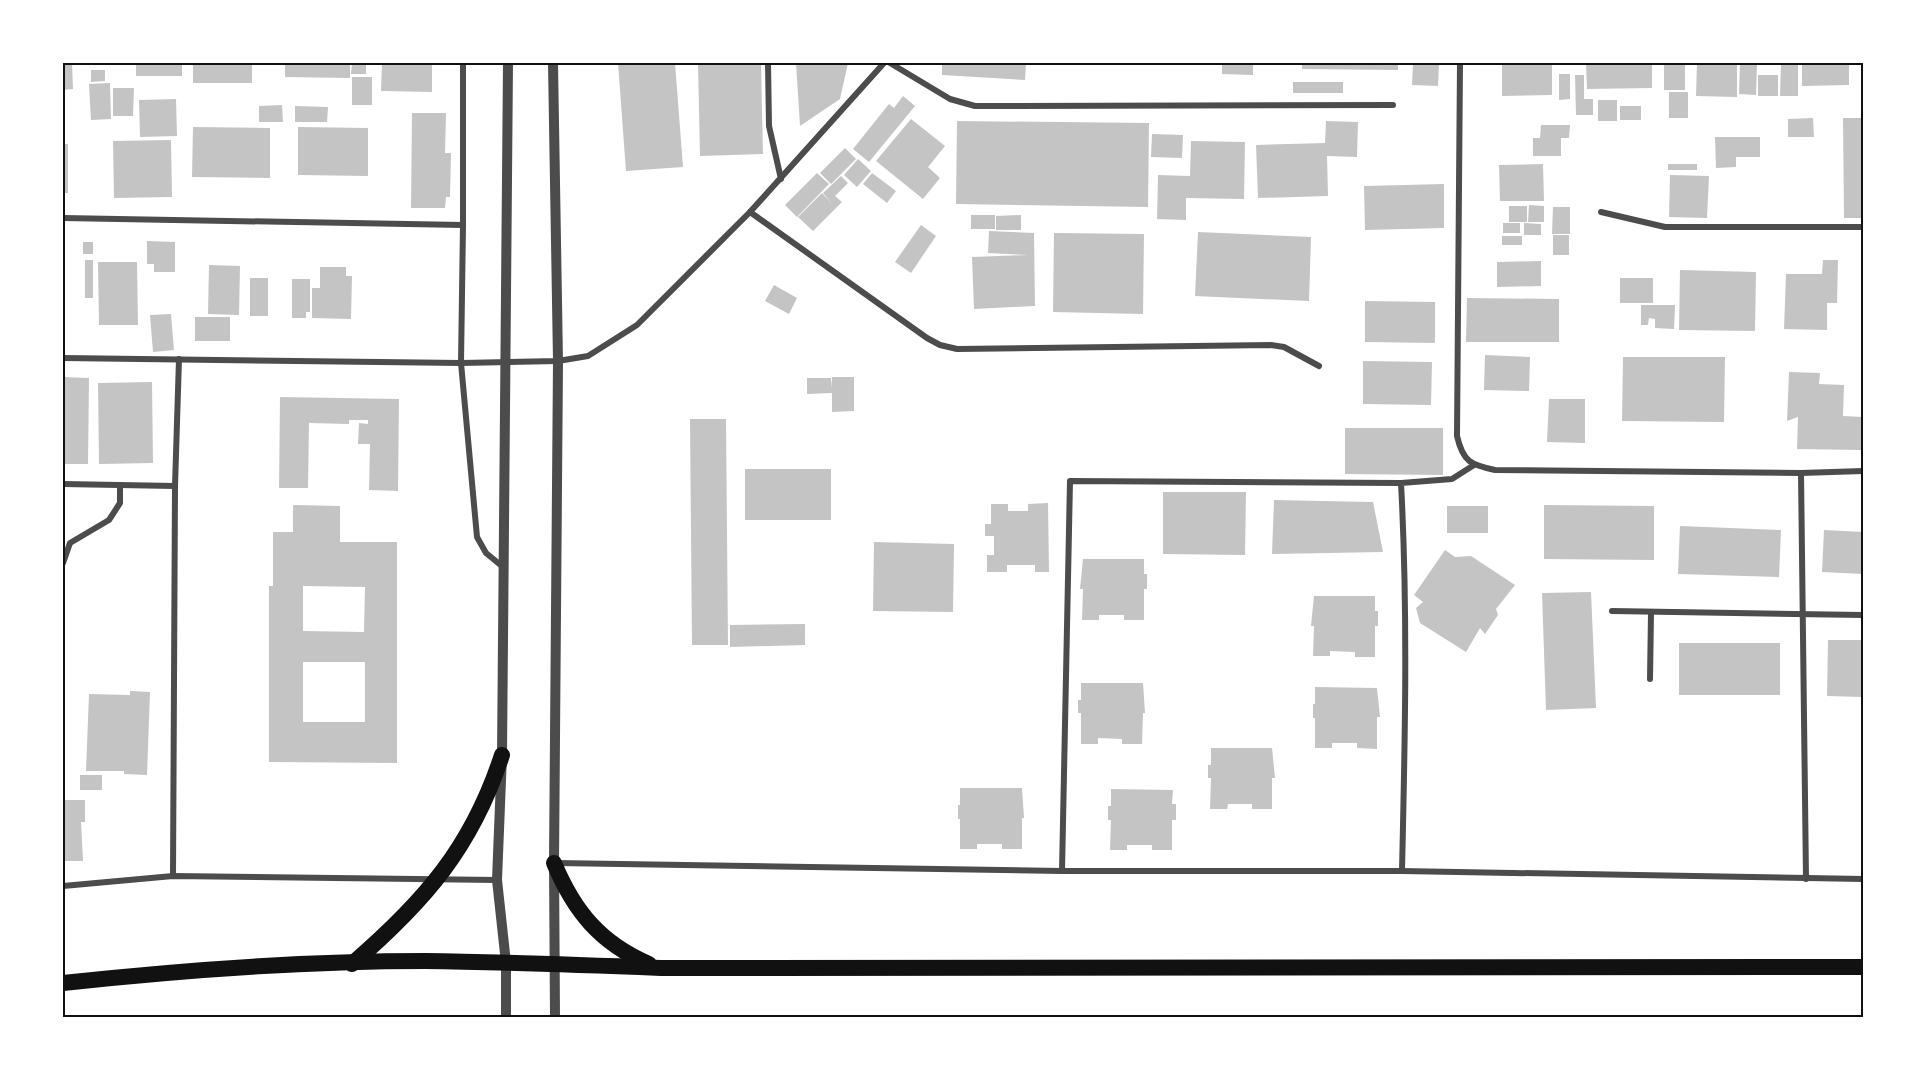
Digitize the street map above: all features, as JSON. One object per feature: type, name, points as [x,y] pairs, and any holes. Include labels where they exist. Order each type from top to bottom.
[{"type":"highway","points":[[352,964],[399,921],[437,880],[458,852],[490,789],[502,754]]},
{"type":"highway","points":[[554,863],[566,891],[584,917],[606,939],[632,957],[661,968]]},
{"type":"highway","points":[[63,983],[268,966],[424,961],[661,968],[1863,967]]},
{"type":"street","points":[[463,63],[461,363],[477,537],[486,553],[504,567]]},
{"type":"street","points":[[506,1017],[506,963],[497,880],[502,754],[508,63]]},
{"type":"street","points":[[553,63],[558,361],[555,1017]]},
{"type":"street","points":[[768,63],[769,126],[781,179]]},
{"type":"street","points":[[63,358],[461,363],[558,361],[588,356],[637,325],[750,212],[884,63]]},
{"type":"street","points":[[890,63],[950,99],[975,106],[1393,105]]},
{"type":"street","points":[[1460,63],[1457,436],[1461,453],[1474,465],[1495,471],[1801,473],[1863,471]]},
{"type":"street","points":[[750,212],[940,345],[957,349],[1271,345],[1284,347],[1319,366]]},
{"type":"street","points":[[1601,212],[1665,227],[1863,227]]},
{"type":"street","points":[[63,218],[463,225]]},
{"type":"street","points":[[173,876],[179,359]]},
{"type":"street","points":[[1062,871],[1070,481],[1401,483],[1452,478],[1474,465]]},
{"type":"street","points":[[1801,473],[1806,879]]},
{"type":"street","points":[[1401,483],[1406,680],[1402,871]]},
{"type":"street","points":[[63,484],[176,486]]},
{"type":"street","points":[[63,563],[70,543],[109,520],[120,503],[120,485]]},
{"type":"street","points":[[1612,611],[1863,615]]},
{"type":"street","points":[[1650,679],[1651,612]]},
{"type":"street","points":[[554,863],[1062,871],[1402,871],[1863,879]]},
{"type":"street","points":[[63,886],[173,876],[497,880]]},
{"type":"building","points":[[63,63],[72,63],[73,89],[63,90]]},
{"type":"building","points":[[136,63],[182,63],[182,76],[136,76]]},
{"type":"building","points":[[193,63],[252,63],[252,83],[193,83]]},
{"type":"building","points":[[285,63],[350,63],[350,78],[285,77]]},
{"type":"building","points":[[352,63],[366,63],[366,74],[351,74]]},
{"type":"building","points":[[382,63],[432,63],[432,92],[381,91]]},
{"type":"building","points":[[618,63],[675,63],[683,167],[626,171]]},
{"type":"building","points":[[698,63],[761,63],[763,154],[700,156]]},
{"type":"building","points":[[796,63],[848,63],[840,99],[800,126]]},
{"type":"building","points":[[942,63],[1026,63],[1025,80],[942,75]]},
{"type":"building","points":[[1222,63],[1253,63],[1253,75],[1222,74]]},
{"type":"building","points":[[1302,63],[1398,63],[1398,70],[1302,69]]},
{"type":"building","points":[[1413,63],[1439,63],[1438,86],[1412,85]]},
{"type":"building","points":[[1502,63],[1552,63],[1552,95],[1502,96]]},
{"type":"building","points":[[1586,63],[1652,63],[1652,88],[1587,89]]},
{"type":"building","points":[[1664,63],[1685,63],[1685,90],[1664,90]]},
{"type":"building","points":[[1697,63],[1737,65],[1737,97],[1696,96]]},
{"type":"building","points":[[1740,63],[1757,63],[1756,95],[1739,94]]},
{"type":"building","points":[[1781,63],[1798,63],[1798,96],[1780,96]]},
{"type":"building","points":[[1802,63],[1849,63],[1849,85],[1802,86]]},
{"type":"building","points":[[91,70],[105,70],[105,81],[91,82]]},
{"type":"building","points":[[1559,74],[1570,74],[1570,99],[1559,100]]},
{"type":"building","points":[[1575,75],[1584,75],[1584,99],[1593,99],[1593,115],[1576,115]]},
{"type":"building","points":[[1758,75],[1778,75],[1778,96],[1758,96]]},
{"type":"building","points":[[352,77],[372,77],[372,105],[352,105]]},
{"type":"building","points":[[1293,82],[1343,82],[1343,93],[1293,93]]},
{"type":"building","points":[[110,83],[111,119],[91,120],[89,84]]},
{"type":"building","points":[[113,88],[134,88],[133,116],[113,116]]},
{"type":"building","points":[[1669,92],[1688,92],[1688,118],[1669,118]]},
{"type":"building","points":[[903,96],[915,106],[869,162],[853,149],[889,104],[894,108]]},
{"type":"building","points":[[176,99],[177,136],[140,137],[139,100]]},
{"type":"building","points":[[1598,100],[1617,100],[1617,121],[1598,121]]},
{"type":"building","points":[[282,105],[283,122],[259,122],[259,106]]},
{"type":"building","points":[[295,106],[328,107],[327,122],[295,122]]},
{"type":"building","points":[[1620,106],[1641,106],[1641,120],[1620,120]]},
{"type":"building","points":[[412,113],[446,113],[445,153],[451,153],[450,197],[446,197],[445,208],[411,208]]},
{"type":"building","points":[[1813,118],[1814,137],[1788,137],[1788,119]]},
{"type":"building","points":[[1843,118],[1863,118],[1863,218],[1844,218]]},
{"type":"building","points":[[911,119],[945,146],[928,167],[940,178],[923,199],[876,161]]},
{"type":"building","points":[[957,121],[1149,123],[1148,207],[956,204]]},
{"type":"building","points":[[1326,121],[1358,122],[1357,157],[1327,156],[1328,196],[1258,198],[1256,145],[1325,143]]},
{"type":"building","points":[[1541,125],[1570,125],[1569,138],[1561,138],[1561,156],[1533,156],[1533,138],[1540,138]]},
{"type":"building","points":[[193,127],[270,128],[270,178],[192,177]]},
{"type":"building","points":[[298,127],[368,128],[368,176],[298,175]]},
{"type":"building","points":[[1152,134],[1183,135],[1182,158],[1151,157]]},
{"type":"building","points":[[1715,137],[1760,137],[1760,157],[1736,157],[1736,167],[1716,168]]},
{"type":"building","points":[[171,140],[172,197],[114,198],[113,141]]},
{"type":"building","points":[[1191,141],[1245,142],[1244,199],[1186,198],[1186,220],[1157,219],[1158,175],[1190,176]]},
{"type":"building","points":[[63,144],[68,144],[68,193],[63,193]]},
{"type":"building","points":[[845,148],[856,159],[831,184],[820,173]]},
{"type":"building","points":[[858,159],[871,171],[857,187],[844,175]]},
{"type":"building","points":[[1543,164],[1544,201],[1500,201],[1499,165]]},
{"type":"building","points":[[1668,164],[1697,164],[1697,170],[1668,170]]},
{"type":"building","points":[[817,173],[829,184],[797,217],[785,205]]},
{"type":"building","points":[[872,173],[896,191],[887,203],[863,184]]},
{"type":"building","points":[[1670,175],[1709,176],[1707,218],[1669,217]]},
{"type":"building","points":[[841,176],[848,183],[835,196],[842,202],[813,231],[798,217],[822,193],[833,205],[823,193]]},
{"type":"building","points":[[1444,184],[1444,228],[1365,230],[1364,186]]},
{"type":"building","points":[[1529,205],[1544,206],[1544,222],[1528,222]]},
{"type":"building","points":[[1509,206],[1527,206],[1527,222],[1509,222]]},
{"type":"building","points":[[1553,207],[1570,207],[1570,234],[1552,234]]},
{"type":"building","points":[[971,215],[995,215],[995,229],[971,229]]},
{"type":"building","points":[[1021,215],[1021,230],[996,230],[996,216]]},
{"type":"building","points":[[1503,223],[1520,223],[1520,233],[1503,233]]},
{"type":"building","points":[[1524,223],[1541,224],[1541,235],[1524,235]]},
{"type":"building","points":[[921,225],[936,236],[911,273],[895,262]]},
{"type":"building","points":[[989,231],[1034,233],[1035,306],[974,309],[972,257],[1028,255],[988,253]]},
{"type":"building","points":[[1198,232],[1311,237],[1309,301],[1195,296]]},
{"type":"building","points":[[1054,233],[1144,234],[1143,314],[1053,312]]},
{"type":"building","points":[[1553,235],[1569,235],[1569,255],[1553,255]]},
{"type":"building","points":[[1502,236],[1522,236],[1522,245],[1502,245]]},
{"type":"building","points":[[147,241],[175,242],[175,272],[154,272],[154,264],[147,264]]},
{"type":"building","points":[[83,242],[93,242],[93,254],[83,254]]},
{"type":"building","points":[[85,260],[93,260],[93,298],[85,298]]},
{"type":"building","points":[[1823,260],[1838,260],[1837,303],[1827,303],[1827,330],[1784,329],[1786,274],[1822,274]]},
{"type":"building","points":[[1541,261],[1541,286],[1497,287],[1497,262]]},
{"type":"building","points":[[98,262],[137,262],[138,325],[99,325]]},
{"type":"building","points":[[209,265],[240,266],[239,315],[208,314]]},
{"type":"building","points":[[320,267],[346,267],[346,276],[352,276],[351,319],[312,318],[312,288],[320,288]]},
{"type":"building","points":[[1680,270],[1756,272],[1755,331],[1679,330]]},
{"type":"building","points":[[250,278],[268,278],[268,316],[250,316]]},
{"type":"building","points":[[1620,278],[1653,278],[1653,303],[1620,303]]},
{"type":"building","points":[[292,279],[310,279],[310,312],[306,312],[306,318],[292,318]]},
{"type":"building","points":[[774,285],[797,298],[789,314],[765,301]]},
{"type":"building","points":[[1467,298],[1559,299],[1559,342],[1466,342]]},
{"type":"building","points":[[1365,301],[1435,302],[1435,343],[1365,342]]},
{"type":"building","points":[[1641,305],[1675,305],[1674,329],[1655,328],[1655,319],[1649,318],[1648,325],[1641,325]]},
{"type":"building","points":[[171,314],[174,350],[153,352],[150,315]]},
{"type":"building","points":[[195,317],[230,317],[230,341],[195,341]]},
{"type":"building","points":[[1485,355],[1530,357],[1529,391],[1484,390]]},
{"type":"building","points":[[1623,357],[1725,357],[1724,422],[1622,421]]},
{"type":"building","points":[[1363,361],[1432,362],[1431,405],[1363,404]]},
{"type":"building","points":[[1789,372],[1820,373],[1819,384],[1844,385],[1843,416],[1863,417],[1862,450],[1797,449],[1798,417],[1787,421]]},
{"type":"building","points":[[63,377],[89,378],[88,464],[63,464]]},
{"type":"building","points":[[832,377],[854,377],[854,411],[832,412],[832,393],[807,394],[807,378],[831,378],[832,388]]},
{"type":"building","points":[[152,382],[153,463],[99,464],[98,383]]},
{"type":"building","points":[[280,397],[399,399],[398,491],[369,490],[370,444],[358,444],[359,423],[368,424],[368,420],[349,420],[349,424],[309,423],[308,488],[279,488]]},
{"type":"building","points":[[1549,399],[1585,399],[1585,443],[1547,442]]},
{"type":"building","points":[[690,419],[726,419],[728,645],[692,645]]},
{"type":"building","points":[[1345,428],[1443,428],[1443,475],[1345,474]]},
{"type":"building","points":[[745,469],[831,469],[831,520],[745,520]]},
{"type":"building","points":[[1163,492],[1246,492],[1245,555],[1163,554]]},
{"type":"building","points":[[1274,500],[1373,502],[1383,552],[1272,554]]},
{"type":"building","points":[[1048,503],[1049,572],[1035,572],[1035,565],[1007,565],[1007,572],[987,572],[987,555],[994,555],[994,536],[985,536],[985,524],[991,524],[991,504],[1008,504],[1008,511],[1028,511],[1028,504]]},
{"type":"building","points":[[293,505],[340,506],[340,542],[397,542],[397,763],[269,762],[269,586],[273,586],[273,532],[293,532]],"holes":[[[303,586],[365,587],[364,632],[303,631]],[[303,662],[365,662],[365,722],[303,722]]]},
{"type":"building","points":[[1544,505],[1654,506],[1654,560],[1544,559]]},
{"type":"building","points":[[1447,506],[1488,506],[1488,533],[1447,533]]},
{"type":"building","points":[[1680,526],[1781,530],[1779,577],[1678,574]]},
{"type":"building","points":[[1824,530],[1863,532],[1863,574],[1822,572]]},
{"type":"building","points":[[874,542],[954,544],[953,612],[873,611]]},
{"type":"building","points":[[1445,550],[1455,557],[1471,556],[1515,585],[1496,609],[1498,615],[1485,634],[1480,628],[1466,652],[1420,623],[1416,608],[1423,602],[1414,595]]},
{"type":"building","points":[[1083,559],[1144,559],[1147,589],[1144,589],[1144,620],[1124,620],[1124,615],[1099,615],[1099,620],[1082,620],[1083,589],[1080,589]]},
{"type":"building","points":[[1591,592],[1596,708],[1546,710],[1542,593]]},
{"type":"building","points":[[1314,596],[1375,596],[1378,626],[1375,626],[1375,657],[1355,657],[1355,652],[1330,651],[1330,656],[1313,656],[1314,626],[1311,626]]},
{"type":"building","points":[[805,624],[805,645],[730,647],[730,625]]},
{"type":"building","points":[[1828,640],[1863,640],[1863,697],[1827,696]]},
{"type":"building","points":[[1679,643],[1780,643],[1780,695],[1679,695]]},
{"type":"building","points":[[1081,683],[1143,683],[1145,713],[1143,713],[1142,744],[1122,744],[1122,739],[1098,738],[1098,744],[1081,744],[1081,713],[1078,713],[1078,700],[1081,700]]},
{"type":"building","points":[[1315,687],[1377,688],[1380,717],[1377,717],[1377,749],[1357,748],[1357,743],[1332,743],[1332,748],[1315,748],[1313,704],[1315,704]]},
{"type":"building","points":[[130,691],[150,692],[147,775],[124,774],[124,771],[86,771],[89,694],[130,695]]},
{"type":"building","points":[[1211,748],[1272,748],[1275,778],[1272,778],[1272,809],[1252,809],[1252,804],[1228,804],[1227,809],[1210,809],[1211,778],[1208,778],[1208,765],[1211,765]]},
{"type":"building","points":[[80,775],[102,775],[102,790],[80,790]]},
{"type":"building","points":[[960,788],[1022,788],[1024,818],[1022,818],[1022,849],[1002,849],[1002,844],[977,844],[977,849],[960,849],[958,805],[960,805]]},
{"type":"building","points":[[1111,789],[1173,790],[1172,804],[1176,804],[1176,820],[1172,820],[1172,850],[1152,850],[1152,845],[1127,845],[1127,850],[1110,850],[1111,820],[1108,820],[1108,806],[1111,806]]},
{"type":"building","points":[[63,800],[85,800],[85,822],[81,822],[83,861],[63,861]]}]
